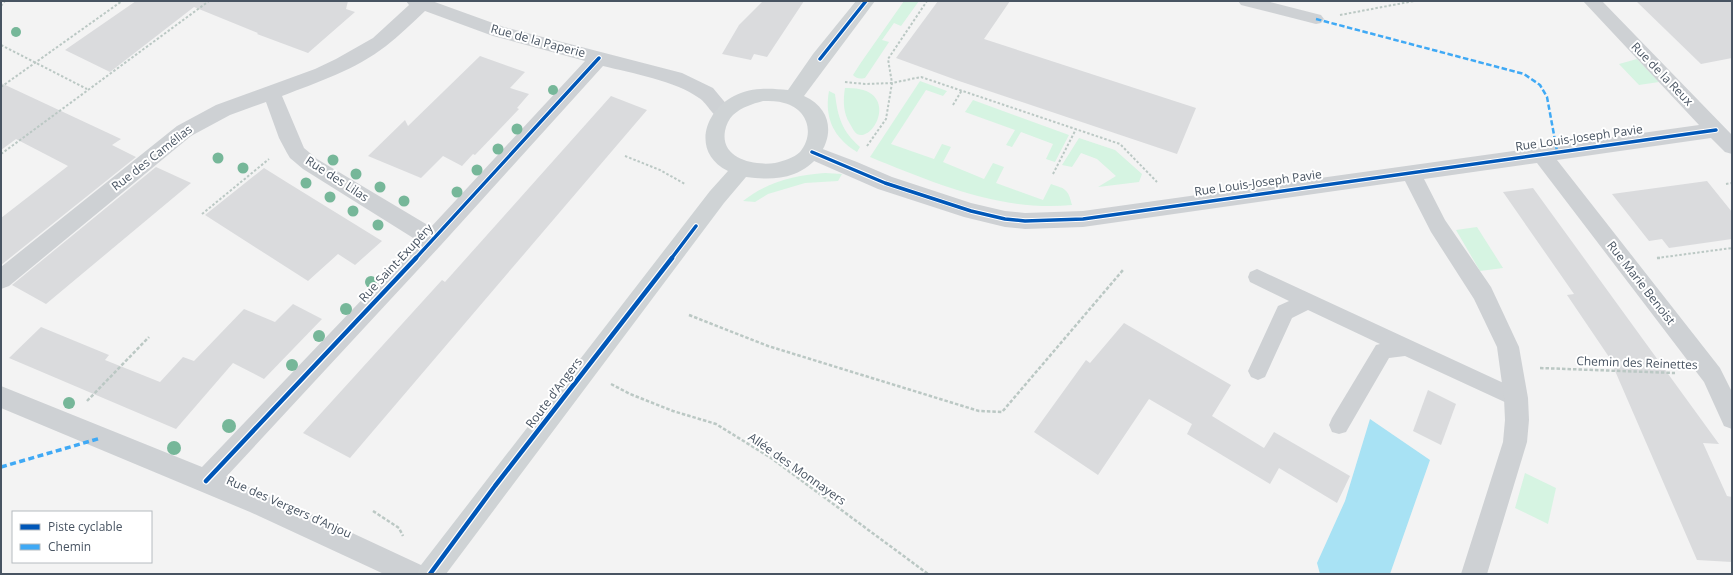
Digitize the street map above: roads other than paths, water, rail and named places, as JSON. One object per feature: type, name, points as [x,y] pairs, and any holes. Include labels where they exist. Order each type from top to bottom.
[{"type":"street","points":[[792,98],[815,65],[866,1]]},
{"type":"street","name":"Rue de la Reux","points":[[1592,1],[1732,147]]},
{"type":"street","name":"Rue de la Paperie","points":[[419,2],[499,32],[675,78],[706,93],[724,112]]},
{"type":"street","name":"Rue des Camélias","points":[[1,280],[184,131],[223,110],[322,74],[363,53],[385,37],[419,2]]},
{"type":"street","name":"Rue Saint-Exupéry","points":[[206,481],[599,58]]},
{"type":"street","name":"Rue des Lilas","points":[[272,93],[297,153],[310,164],[432,239]]},
{"type":"street","points":[[778,94],[792,98],[810,108],[819,123],[819,135],[812,152],[795,165],[781,170],[765,172],[742,168],[723,157],[716,146],[714,129],[724,112],[741,100],[755,95],[778,94]]},
{"type":"street","name":"Rue Louis-Joseph Pavie","points":[[812,152],[885,183],[932,200],[1005,219],[1025,221],[1084,219],[1716,130]]},
{"type":"street","name":"Rue Marie Benoist","points":[[1541,154],[1712,375],[1732,418]]},
{"type":"street","name":"Route d’Angers","points":[[430,574],[490,492],[717,197],[742,168]]},
{"type":"street","points":[[1410,172],[1438,226],[1483,294],[1508,347],[1512,365],[1517,420],[1515,442],[1474,574]]},
{"type":"street","name":"Rue des Vergers d’Anjou","points":[[1,397],[206,481],[330,535],[412,574]]},
{"type":"lane","points":[[1246,1],[1316,19]]},
{"type":"lane","points":[[1257,277],[1516,398]]},
{"type":"lane","points":[[1258,371],[1285,312],[1307,301]]},
{"type":"lane","points":[[1339,425],[1383,351],[1405,347]]},
{"type":"water","points":[[1370,419],[1430,460],[1390,574],[1320,574],[1317,563],[1345,501]]}]
